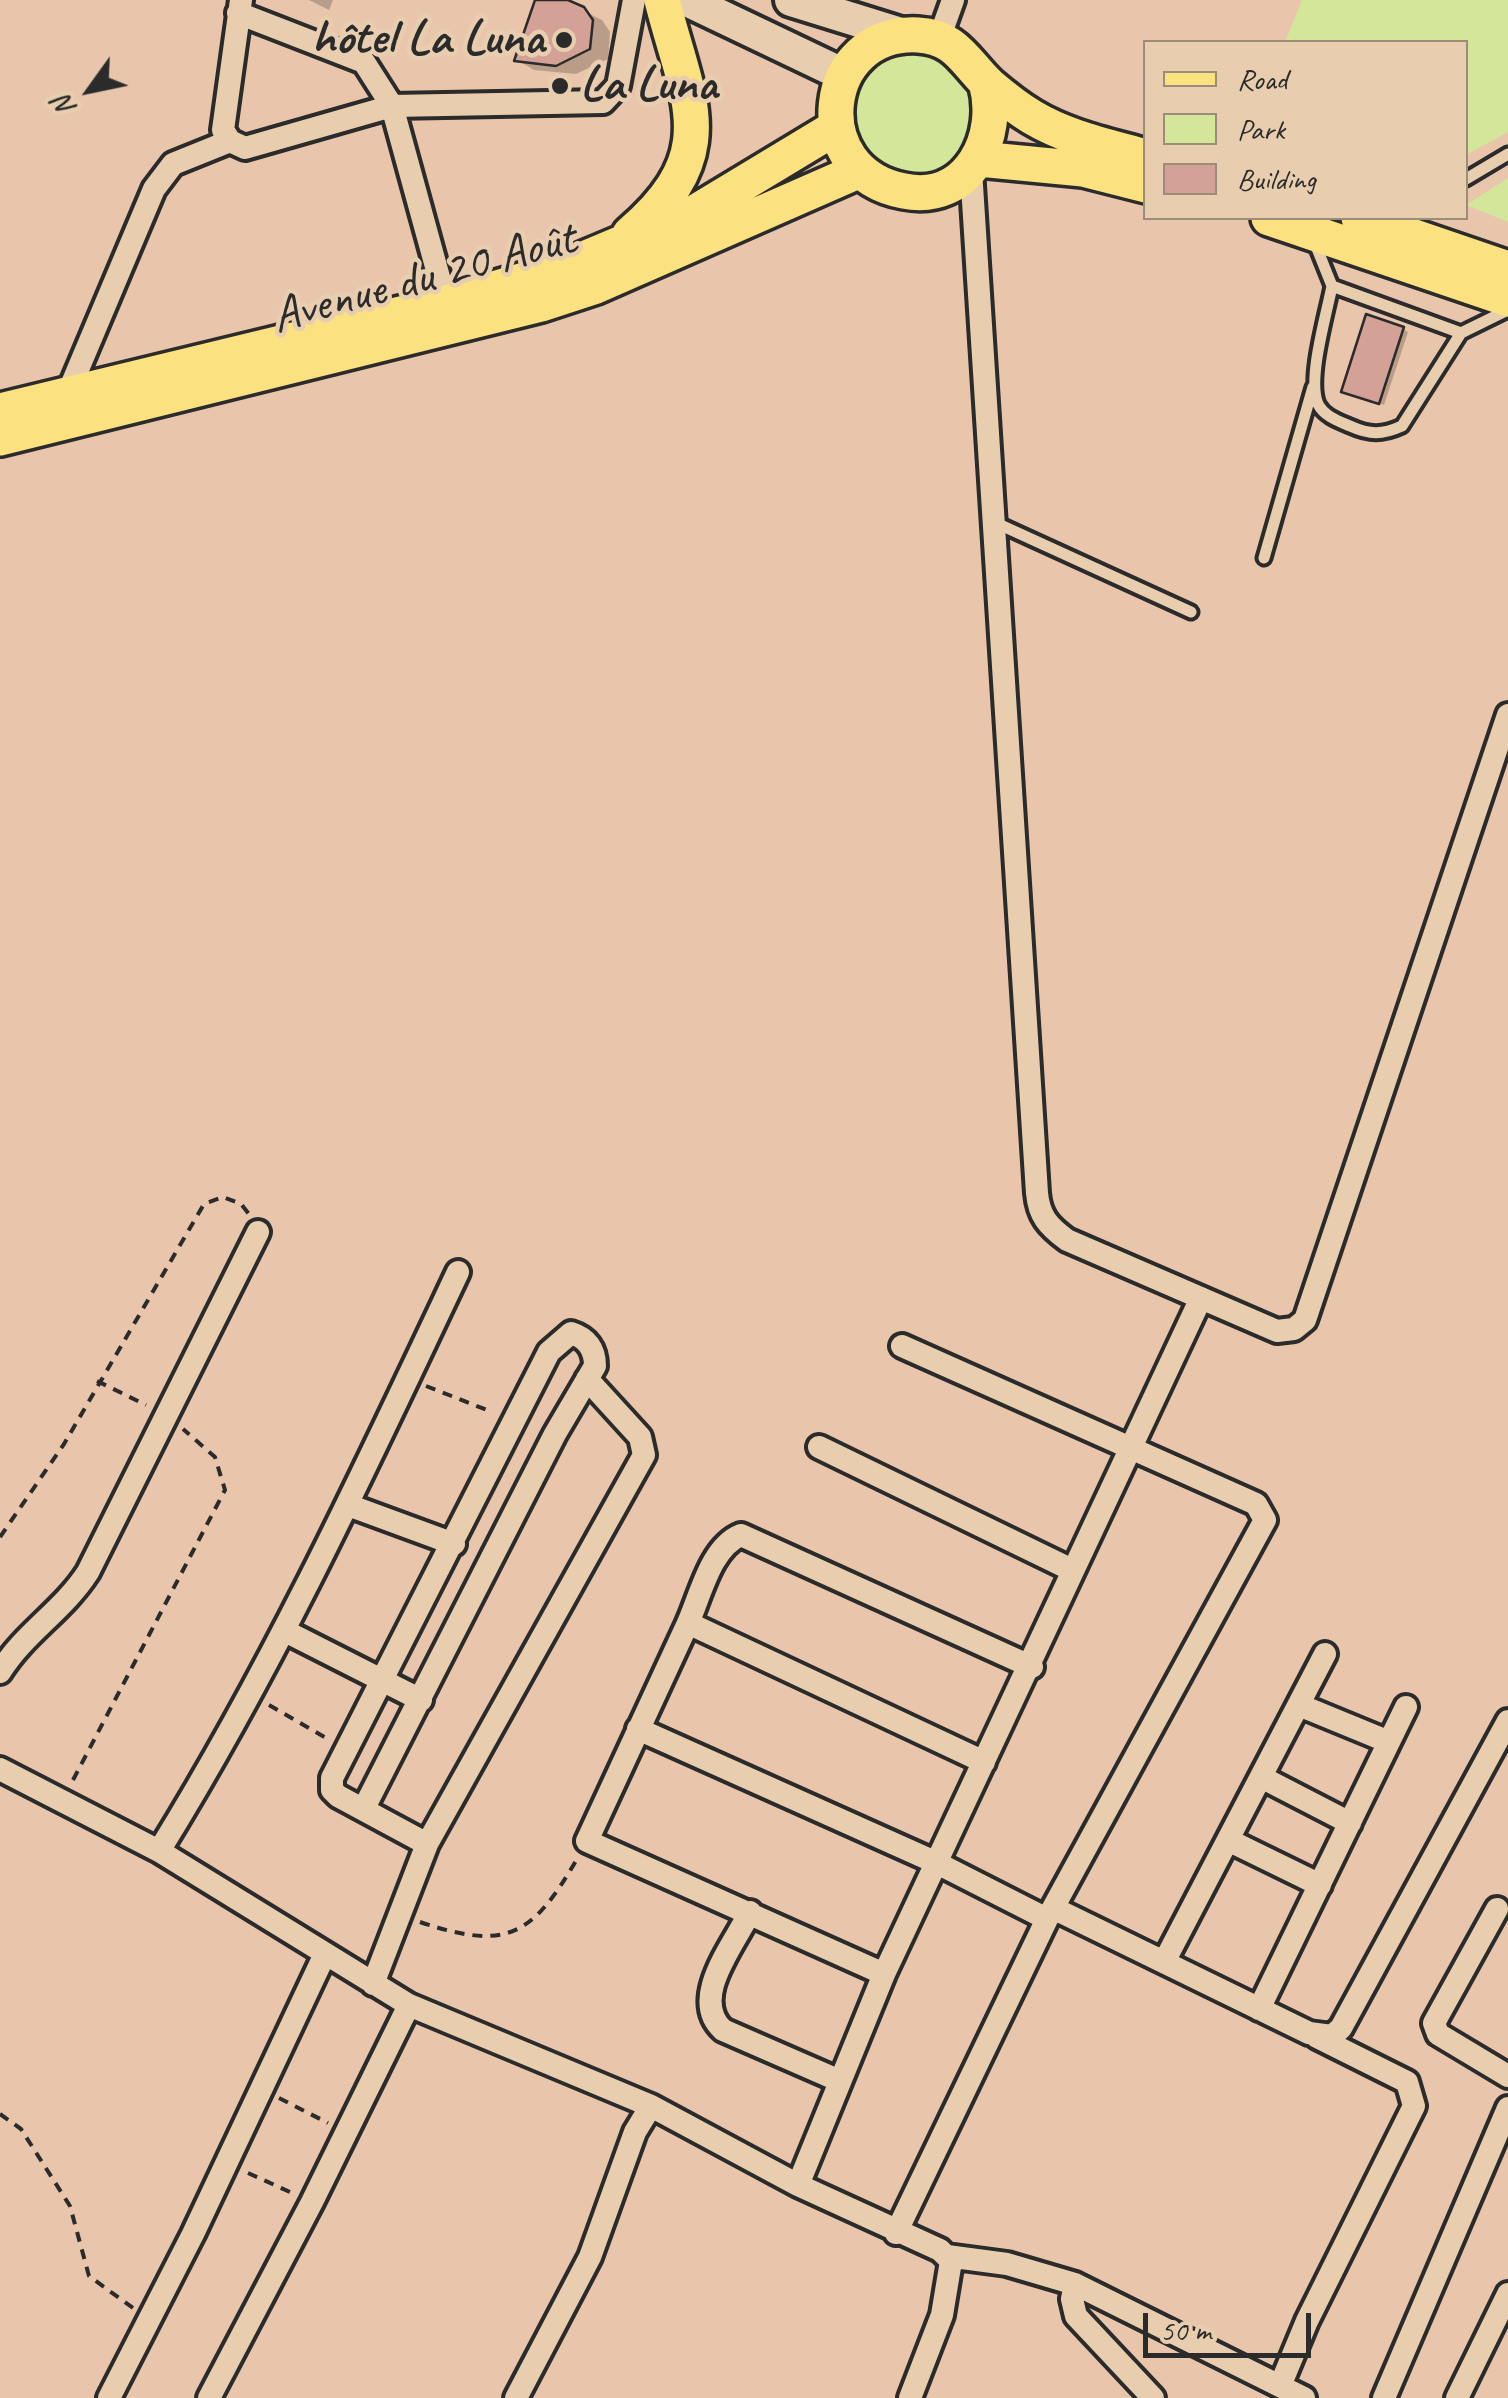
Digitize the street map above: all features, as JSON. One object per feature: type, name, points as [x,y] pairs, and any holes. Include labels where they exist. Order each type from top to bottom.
[{"type":"main road","points":[[609,251],[647,220],[680,173],[689,149],[694,122],[689,84],[662,0]]},
{"type":"main road","points":[[687,0],[844,75]]},
{"type":"main road","points":[[791,0],[958,48],[986,82],[1029,116],[1064,134],[1143,156]]},
{"type":"main road","points":[[921,37],[880,42],[860,56],[844,75],[836,100],[835,128],[858,170],[884,188],[915,194],[945,187],[975,164],[993,122],[986,82]]},
{"type":"main road","name":"Avenue du 20 Août","points":[[3,437],[68,394],[446,303],[609,251],[696,212],[835,128]]},
{"type":"main road","points":[[975,164],[1083,169],[1143,184]]},
{"type":"main road","name":"Avenue du 20 Août","points":[[3,437],[596,286],[858,170]]},
{"type":"main road","points":[[1277,220],[1508,298]]},
{"type":"main road","points":[[1381,220],[1508,269]]},
{"type":"street","points":[[446,303],[392,106],[364,62],[239,7],[223,130],[230,141],[245,148],[392,106],[603,102],[618,86],[634,0]]},
{"type":"street","points":[[921,37],[953,0]]},
{"type":"street","points":[[68,394],[154,189],[173,164],[230,141]]},
{"type":"street","points":[[975,164],[1039,1210],[1049,1227],[1066,1240],[1278,1332],[1294,1330],[1306,1320],[1508,715]]},
{"type":"street","points":[[0,1672],[22,1639],[72,1596],[169,1416],[258,1232]]},
{"type":"street","points":[[158,1851],[286,1631],[458,1272]]},
{"type":"street","points":[[798,2185],[884,1974],[1032,1667],[1072,1570],[1133,1450],[1201,1298]]},
{"type":"street","points":[[364,1808],[595,1366],[595,1354],[585,1339],[570,1334],[549,1352],[330,1784],[338,1796],[426,1844]]},
{"type":"street","points":[[896,2233],[1050,1913],[1265,1520],[1256,1504],[902,1346]]},
{"type":"street","points":[[374,1984],[426,1844],[644,1455],[640,1437],[587,1379]]},
{"type":"street","points":[[819,1446],[1072,1570]]},
{"type":"street","points":[[348,1505],[454,1544]]},
{"type":"street","points":[[884,1974],[587,1841],[716,1559],[728,1540],[740,1535],[1032,1667]]},
{"type":"street","points":[[688,1622],[984,1762]]},
{"type":"street","points":[[286,1631],[421,1700]]},
{"type":"street","points":[[1164,1962],[1325,1654]]},
{"type":"street","points":[[1298,1705],[1390,1742]]},
{"type":"street","points":[[1259,2008],[1406,1708]]},
{"type":"street","points":[[1309,2033],[1328,2038],[1341,2028],[1508,1722]]},
{"type":"street","points":[[638,1729],[1164,1962],[1408,2082],[1414,2106],[1307,2321],[1280,2386]]},
{"type":"street","points":[[0,1768],[64,1798],[158,1851],[408,2005],[650,2106],[798,2185],[947,2256],[1007,2264],[1076,2284],[1304,2398]]},
{"type":"street","points":[[1261,1777],[1350,1823]]},
{"type":"street","points":[[1228,1840],[1320,1885]]},
{"type":"street","points":[[1498,1908],[1434,2023],[1438,2034],[1508,2076]]},
{"type":"street","points":[[750,1912],[708,1996],[712,2020],[723,2030],[840,2081]]},
{"type":"street","points":[[109,2398],[152,2318],[325,1954]]},
{"type":"street","points":[[219,2394],[408,2005]]},
{"type":"street","points":[[516,2398],[590,2258],[635,2132],[650,2106]]},
{"type":"street","points":[[1384,2398],[1508,2108]]},
{"type":"street","points":[[910,2398],[942,2315],[953,2268],[947,2256]]},
{"type":"street","points":[[1076,2284],[1072,2299],[1076,2316],[1153,2398]]},
{"type":"street","points":[[1457,2398],[1508,2294]]},
{"type":"lane","points":[[1468,177],[1508,154]]},
{"type":"lane","points":[[1264,558],[1314,384],[1332,286],[1309,228]]},
{"type":"lane","points":[[1332,286],[1462,333]]},
{"type":"lane","points":[[1314,384],[1318,405],[1332,419],[1368,434],[1386,434],[1402,426],[1462,333],[1508,310]]},
{"type":"lane","points":[[994,522],[1191,612]]},
{"type":"path","points":[[0,1538],[64,1444],[97,1381],[204,1204],[223,1197],[240,1204],[258,1232]]},
{"type":"path","points":[[408,1378],[515,1422]]},
{"type":"path","points":[[64,1798],[225,1490],[215,1457],[169,1416],[97,1381]]},
{"type":"path","points":[[252,1695],[346,1750]]},
{"type":"path","points":[[401,1916],[465,1937],[502,1936],[525,1925],[553,1901],[587,1841]]},
{"type":"path","points":[[262,2089],[346,2132]]},
{"type":"path","points":[[0,2114],[20,2129],[70,2206],[89,2276],[108,2294],[152,2318]]},
{"type":"path","points":[[227,2163],[312,2202]]},
{"type":"green space","points":[[1302,0],[1508,0],[1508,132],[1468,154],[1468,40],[1286,40]]},
{"type":"green space","points":[[917,49],[959,67],[979,108],[958,164],[916,182],[861,157],[848,99],[874,61]]},
{"type":"green space","points":[[1508,178],[1508,222],[1468,204]]},
{"type":"building","points":[[535,0],[568,0],[584,7],[593,20],[590,49],[556,66],[514,61]]},
{"type":"building","points":[[1366,314],[1404,327],[1379,404],[1341,392]]},
{"type":"place","name":"hôtel La Luna","points":[[564,40]]},
{"type":"place","name":"La Luna","points":[[560,86]]}]
